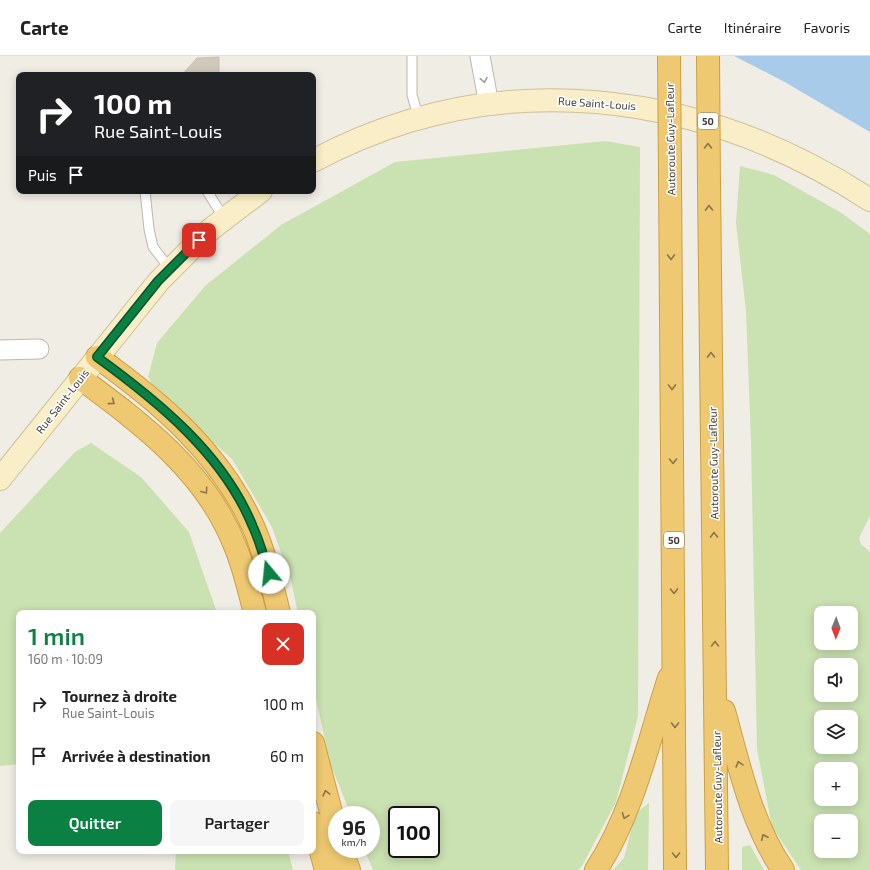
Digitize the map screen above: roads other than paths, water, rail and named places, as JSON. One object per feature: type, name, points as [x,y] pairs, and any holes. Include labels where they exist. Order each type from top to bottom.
[{"type":"highway","name":"Autoroute Guy-Lafleur","points":[[669,56],[675,658],[675,870]]},
{"type":"highway","name":"Autoroute Guy-Lafleur","points":[[708,56],[717,870]]},
{"type":"highway","points":[[97,357],[120,374],[176,421],[198,443],[220,469],[238,498],[253,527],[269,573],[278,610]]},
{"type":"highway","points":[[80,378],[153,434],[179,459],[198,482],[216,507],[235,546],[254,610]]},
{"type":"highway","points":[[596,870],[616,836],[627,811],[675,658]]},
{"type":"highway","points":[[716,682],[750,802],[763,836],[783,870]]},
{"type":"highway","points":[[316,754],[329,806]]},
{"type":"highway","points":[[316,834],[326,870]]},
{"type":"highway","points":[[345,858],[350,870]]},
{"type":"main road","name":"Rue Saint-Louis","points":[[316,160],[360,138],[419,119],[462,108],[546,100],[584,101],[619,104],[668,112],[721,127],[778,148],[828,173],[870,200]]},
{"type":"main road","name":"Rue Saint-Louis","points":[[0,479],[97,357],[170,269],[224,218],[258,194]]},
{"type":"street","points":[[480,56],[489,105]]},
{"type":"street","points":[[0,350],[39,349]]},
{"type":"lane","points":[[412,56],[412,95],[419,119]]},
{"type":"lane","points":[[145,194],[149,229],[153,247],[170,269]]},
{"type":"lane","points":[[209,194],[224,218]]},
{"type":"water","points":[[734,56],[870,56],[870,132],[783,81]]}]
